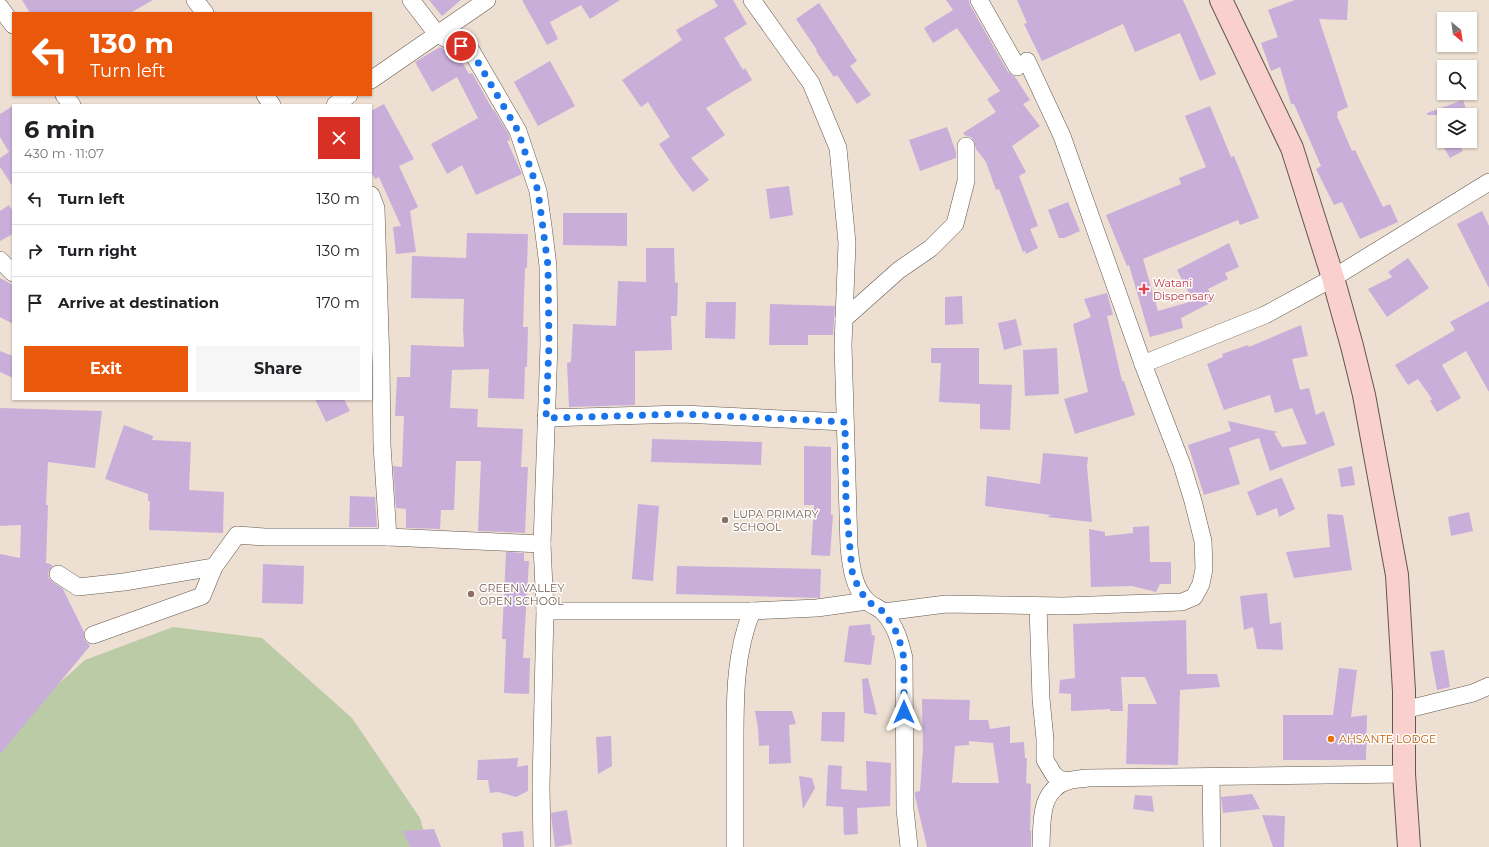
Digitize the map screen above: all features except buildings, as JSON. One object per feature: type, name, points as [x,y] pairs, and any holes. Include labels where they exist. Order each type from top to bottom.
[{"type":"main road","points":[[1221,0],[1292,148],[1333,278],[1364,395],[1397,575],[1404,710],[1404,774],[1409,847]]},
{"type":"street","points":[[195,0],[204,12]]},
{"type":"street","points":[[411,0],[437,34],[472,52],[518,131],[538,191],[548,266],[549,344],[542,544],[545,611],[542,847]]},
{"type":"street","points":[[372,79],[487,0]]},
{"type":"street","points":[[752,0],[811,83],[838,148],[847,243],[843,345],[846,503],[852,571],[858,587],[867,601],[884,612],[898,635],[904,658],[905,809],[909,847]]},
{"type":"street","points":[[884,612],[946,604],[1038,606],[1182,602],[1194,596],[1201,584],[1204,569],[1203,541],[1193,501],[1062,136],[1022,64],[979,0]]},
{"type":"street","points":[[0,7],[12,24]]},
{"type":"street","points":[[65,96],[71,104]]},
{"type":"street","points":[[336,104],[348,96]]},
{"type":"street","points":[[844,319],[899,270],[931,248],[955,224],[966,180],[966,146]]},
{"type":"street","points":[[1143,364],[1265,315],[1333,278],[1489,182]]},
{"type":"street","points":[[372,198],[376,208],[382,445],[388,536]]},
{"type":"street","points":[[0,260],[12,272]]},
{"type":"street","points":[[546,418],[683,414],[845,422]]},
{"type":"street","points":[[93,635],[202,596],[214,567],[236,536],[388,536],[542,544]]},
{"type":"street","points":[[58,574],[78,588],[214,567]]},
{"type":"street","points":[[545,611],[752,611],[817,608],[867,601]]},
{"type":"street","points":[[1038,606],[1041,699],[1045,739],[1041,847]]},
{"type":"street","points":[[735,847],[734,705],[740,649],[745,627],[752,611]]},
{"type":"street","points":[[1404,710],[1473,693],[1489,686]]},
{"type":"street","points":[[1045,760],[1054,775],[1059,779],[1068,781]]},
{"type":"street","points":[[1042,812],[1047,797],[1052,790],[1068,781],[1087,778],[1211,778],[1404,774]]},
{"type":"street","points":[[1211,778],[1212,847]]},
{"type":"green space","points":[[173,627],[262,638],[352,718],[420,818],[428,847],[0,847],[0,753],[16,722],[85,660]]},
{"type":"place","name":"Watani Dispensary","points":[[1144,289]]},
{"type":"place","name":"LUPA PRIMARY SCHOOL","points":[[725,520]]},
{"type":"place","name":"GREEN VALLEY OPEN SCHOOL","points":[[471,594]]},
{"type":"place","name":"AHSANTE LODGE","points":[[1331,739]]},
{"type":"route","points":[[461,46],[472,52],[518,131],[538,191],[548,266],[549,344],[546,418],[683,414],[845,422],[846,503],[852,571],[858,587],[867,601],[884,612],[898,635],[904,658],[904,712]]}]
